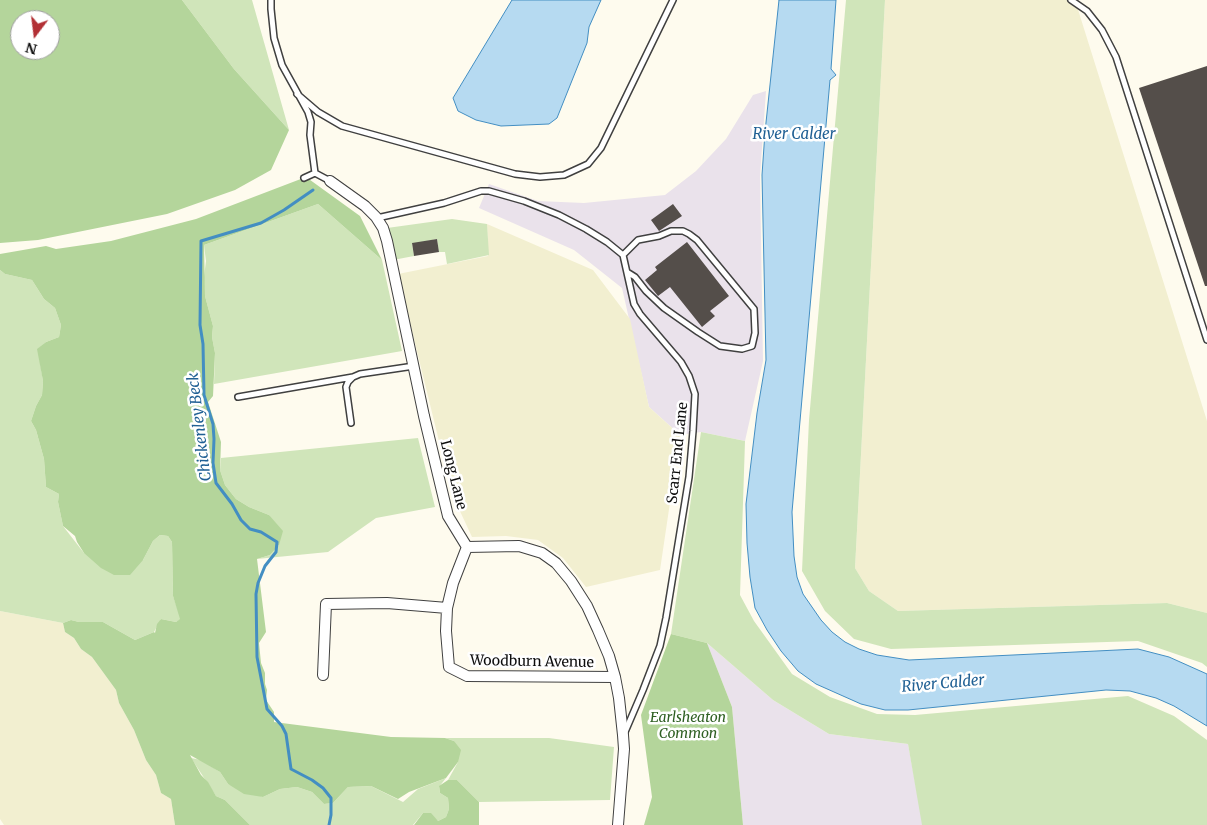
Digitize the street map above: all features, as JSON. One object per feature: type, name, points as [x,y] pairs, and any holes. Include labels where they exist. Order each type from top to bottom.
[{"type":"street","name":"Long Lane","points":[[330,181],[365,206],[377,218],[383,228],[448,516],[467,547]]},
{"type":"street","points":[[467,547],[519,546],[542,553],[556,563],[571,581],[587,606],[610,656],[619,698],[624,749],[618,825]]},
{"type":"street","name":"Woodburn Avenue","points":[[467,547],[453,583],[447,608],[446,631],[449,667],[467,676],[615,677]]},
{"type":"street","points":[[323,675],[326,604],[387,603],[447,608]]},
{"type":"lane","points":[[271,0],[270,9],[274,38],[282,65],[308,112],[311,122],[310,135],[315,173],[304,178]]},
{"type":"lane","points":[[298,94],[318,112],[342,126],[515,174],[540,177],[564,174],[588,164],[601,148],[673,0]]},
{"type":"lane","points":[[1071,0],[1087,11],[1102,30],[1116,56],[1207,340]]},
{"type":"lane","name":"Long Lane","points":[[315,173],[330,181]]},
{"type":"lane","points":[[377,218],[444,203],[481,191],[502,194],[536,206],[586,229],[623,254],[638,240],[659,236],[671,231],[683,231],[697,240],[754,309],[755,333],[752,346],[742,350],[720,346],[664,308],[646,291],[635,277],[627,272]]},
{"type":"lane","name":"Scarr End Lane","points":[[623,254],[634,304],[640,314],[681,362],[689,376],[695,394],[689,477],[666,618],[660,646],[623,735]]},
{"type":"lane","points":[[238,397],[414,366]]},
{"type":"lane","points":[[351,423],[346,387],[353,377]]},
{"type":"shaded area","points":[[885,0],[1075,0],[1207,421],[1207,613],[1167,603],[898,611],[869,591],[855,568]]},
{"type":"shaded area","points":[[766,91],[760,176],[763,361],[745,441],[701,432],[680,435],[649,407],[622,288],[574,250],[479,208],[489,184],[538,201],[584,203],[665,195],[696,171],[726,139],[753,95]]},
{"type":"shaded area","points":[[487,224],[593,270],[630,319],[649,407],[680,435],[660,570],[586,587],[563,558],[538,540],[506,536],[472,537],[452,494],[398,274],[488,256]]},
{"type":"shaded area","points":[[0,611],[63,623],[65,632],[74,638],[81,649],[92,657],[116,690],[119,703],[134,730],[146,760],[156,775],[161,793],[171,799],[175,825],[4,825],[0,819]]},
{"type":"shaded area","points":[[707,643],[773,700],[829,734],[908,744],[923,825],[743,825],[732,707]]},
{"type":"green space","points":[[0,0],[182,0],[234,69],[289,130],[271,170],[235,190],[167,214],[38,240],[0,243]]},
{"type":"green space","points":[[182,0],[252,0],[289,130],[234,69]]},
{"type":"green space","points":[[846,0],[885,0],[855,568],[869,591],[898,611],[1167,603],[1207,613],[1207,667],[1202,663],[1138,641],[891,649],[854,639],[825,611],[802,571],[809,420]]},
{"type":"green space","points":[[306,177],[360,216],[382,260],[318,204],[204,245],[205,296],[213,326],[212,337],[215,353],[213,396],[208,402],[221,442],[220,470],[225,485],[236,499],[249,507],[269,515],[283,531],[279,545],[270,555],[257,559],[266,632],[259,643],[261,663],[265,673],[266,700],[274,712],[274,722],[391,737],[445,738],[454,741],[461,750],[458,762],[446,778],[409,792],[398,799],[371,786],[348,787],[333,803],[324,804],[312,792],[297,787],[280,789],[263,797],[244,794],[228,784],[220,772],[190,755],[216,796],[225,800],[250,825],[175,825],[171,799],[161,793],[156,775],[146,760],[134,730],[119,703],[116,690],[92,657],[81,649],[74,638],[65,632],[63,623],[71,620],[103,622],[135,640],[155,633],[157,624],[161,619],[176,622],[180,619],[173,596],[172,542],[168,536],[160,535],[153,541],[143,560],[130,575],[114,575],[101,568],[84,553],[75,536],[63,526],[58,502],[59,494],[46,487],[44,459],[36,430],[31,421],[42,395],[43,381],[37,349],[46,342],[59,337],[61,325],[55,308],[44,299],[32,280],[5,274],[0,270],[0,254],[46,246],[56,249],[111,241],[196,219]]},
{"type":"green space","points":[[318,204],[382,260],[402,351],[214,384],[215,353],[212,337],[213,326],[205,296],[204,277],[206,261],[204,245]]},
{"type":"green space","points":[[452,219],[487,224],[489,255],[447,264],[445,252],[439,252],[437,239],[412,244],[414,256],[393,260],[387,228]]},
{"type":"green space","points":[[0,270],[5,274],[32,280],[44,299],[55,308],[61,325],[59,337],[46,342],[38,349],[43,381],[42,395],[31,421],[36,430],[44,459],[46,487],[59,494],[58,502],[63,526],[84,553],[143,560],[153,541],[160,535],[168,536],[172,542],[173,596],[181,619],[176,622],[161,619],[154,632],[135,640],[103,622],[71,620],[63,623],[0,611]]},
{"type":"green space","points":[[701,432],[745,441],[740,595],[754,621],[792,674],[830,697],[877,714],[915,715],[1128,696],[1174,716],[1207,740],[1207,825],[922,825],[908,744],[829,734],[773,700],[707,643],[671,634]]},
{"type":"green space","points":[[418,438],[435,507],[376,518],[328,552],[257,559],[270,555],[279,545],[269,515],[249,507],[236,499],[225,485],[220,470],[221,458]]},
{"type":"green space","name":"Earlsheaton Common","points":[[671,634],[707,643],[732,707],[743,825],[644,825],[652,797],[641,715]]},
{"type":"green space","points":[[445,738],[549,738],[614,747],[610,800],[479,802],[457,780],[448,780],[458,762],[454,741]]},
{"type":"green space","points":[[191,758],[201,760],[220,772],[228,784],[263,797],[280,789],[297,787],[312,792],[324,804],[333,803],[348,787],[371,786],[403,802],[418,789],[446,778],[439,787],[440,793],[448,798],[449,809],[446,817],[438,821],[423,813],[413,825],[250,825],[225,800],[216,796]]},
{"type":"green space","points":[[448,780],[457,780],[479,802],[479,825],[414,825],[423,813],[431,813],[438,821],[446,817],[449,809],[448,798],[440,793],[439,786]]},
{"type":"water","points":[[512,0],[601,0],[589,27],[587,43],[557,118],[549,124],[501,126],[476,120],[458,111],[453,98]]},
{"type":"water","name":"River Calder","points":[[779,0],[836,0],[831,69],[836,75],[830,80],[792,512],[794,556],[797,577],[803,594],[832,632],[845,642],[877,655],[909,660],[1138,649],[1169,657],[1207,674],[1207,726],[1174,706],[1156,698],[1130,691],[1106,690],[908,710],[885,710],[861,704],[816,684],[798,671],[767,630],[755,608],[747,543],[746,504],[757,413],[766,360],[762,175]]},
{"type":"building","points":[[1207,66],[1207,286],[1205,286],[1139,88]]},
{"type":"building","points":[[673,204],[682,216],[659,231],[651,220]]},
{"type":"building","points":[[437,239],[439,252],[414,256],[412,243]]},
{"type":"building","points":[[687,242],[729,296],[710,311],[715,316],[702,327],[670,287],[658,296],[645,280],[657,270],[655,267]]},
{"type":"waterway","name":"Chickenley Beck","points":[[313,190],[261,223],[201,241],[200,325],[203,344],[204,395],[213,424],[213,463],[216,483],[232,504],[241,520],[250,529],[261,532],[277,542],[276,552],[265,566],[256,594],[257,657],[267,709],[282,726],[286,734],[291,769],[312,780],[323,788],[331,798],[329,825]]}]
